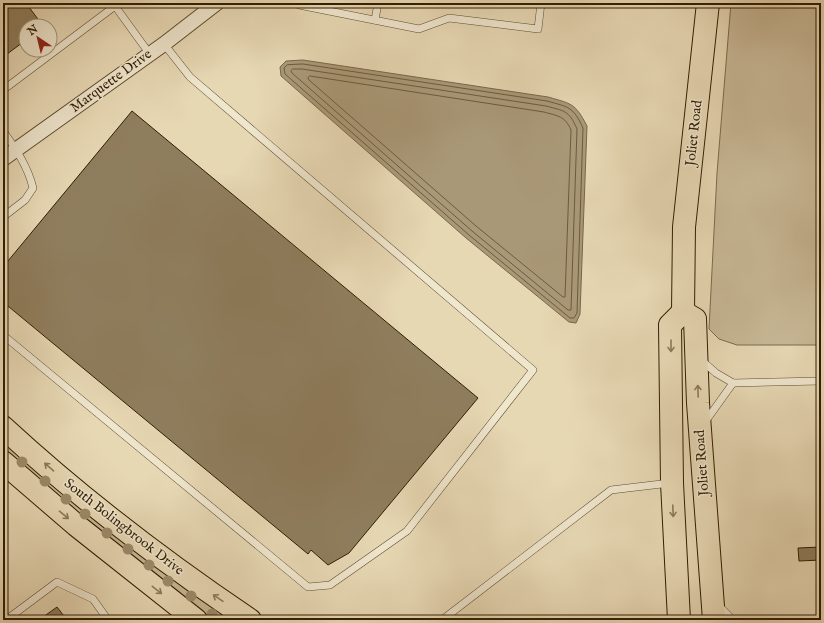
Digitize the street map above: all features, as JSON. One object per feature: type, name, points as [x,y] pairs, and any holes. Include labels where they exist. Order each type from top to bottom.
[{"type":"main road","name":"Joliet Road","points":[[679,620],[672,483],[670,325],[683,312],[684,227],[708,3]]},
{"type":"main road","name":"Joliet Road","points":[[683,312],[695,319],[700,430],[714,620]]},
{"type":"main road","name":"South Bolingbrook Drive","points":[[3,427],[89,501],[140,542],[208,592],[250,620]]},
{"type":"main road","name":"South Bolingbrook Drive","points":[[3,462],[82,530],[196,620]]},
{"type":"street","name":"Marquette Drive","points":[[3,159],[149,53],[164,44],[217,3]]},
{"type":"lane","points":[[297,3],[299,5],[419,29],[450,18],[538,28],[541,3]]},
{"type":"lane","points":[[375,20],[378,3]]},
{"type":"lane","points":[[3,90],[115,4],[149,53]]},
{"type":"lane","points":[[3,335],[308,587],[330,585],[406,531],[532,370],[190,77],[164,44]]},
{"type":"lane","points":[[3,131],[16,149],[30,176],[33,188],[25,200],[3,217]]},
{"type":"lane","points":[[696,357],[716,373],[733,383],[821,381]]},
{"type":"lane","points":[[700,430],[733,383]]},
{"type":"lane","points":[[442,620],[611,490],[672,483]]},
{"type":"lane","points":[[6,620],[57,582],[93,599],[108,620]]},
{"type":"lane","points":[[712,596],[721,609],[733,620]]},
{"type":"shaded area","points":[[731,3],[821,3],[821,345],[737,345],[719,339],[709,329],[717,173]]},
{"type":"shaded area","points":[[3,439],[233,620],[211,620],[157,579],[3,449]]},
{"type":"water","points":[[303,60],[548,97],[568,103],[576,109],[587,126],[580,314],[576,323],[569,322],[466,238],[281,76],[280,67],[286,61]]},
{"type":"building","points":[[3,3],[26,3],[37,18],[18,18],[18,46],[3,57]]},
{"type":"building","points":[[132,111],[478,398],[349,553],[328,565],[311,550],[308,554],[3,302],[3,267]]},
{"type":"building","points":[[821,547],[821,560],[799,561],[798,548]]},
{"type":"building","points":[[57,607],[67,620],[39,620]]}]
